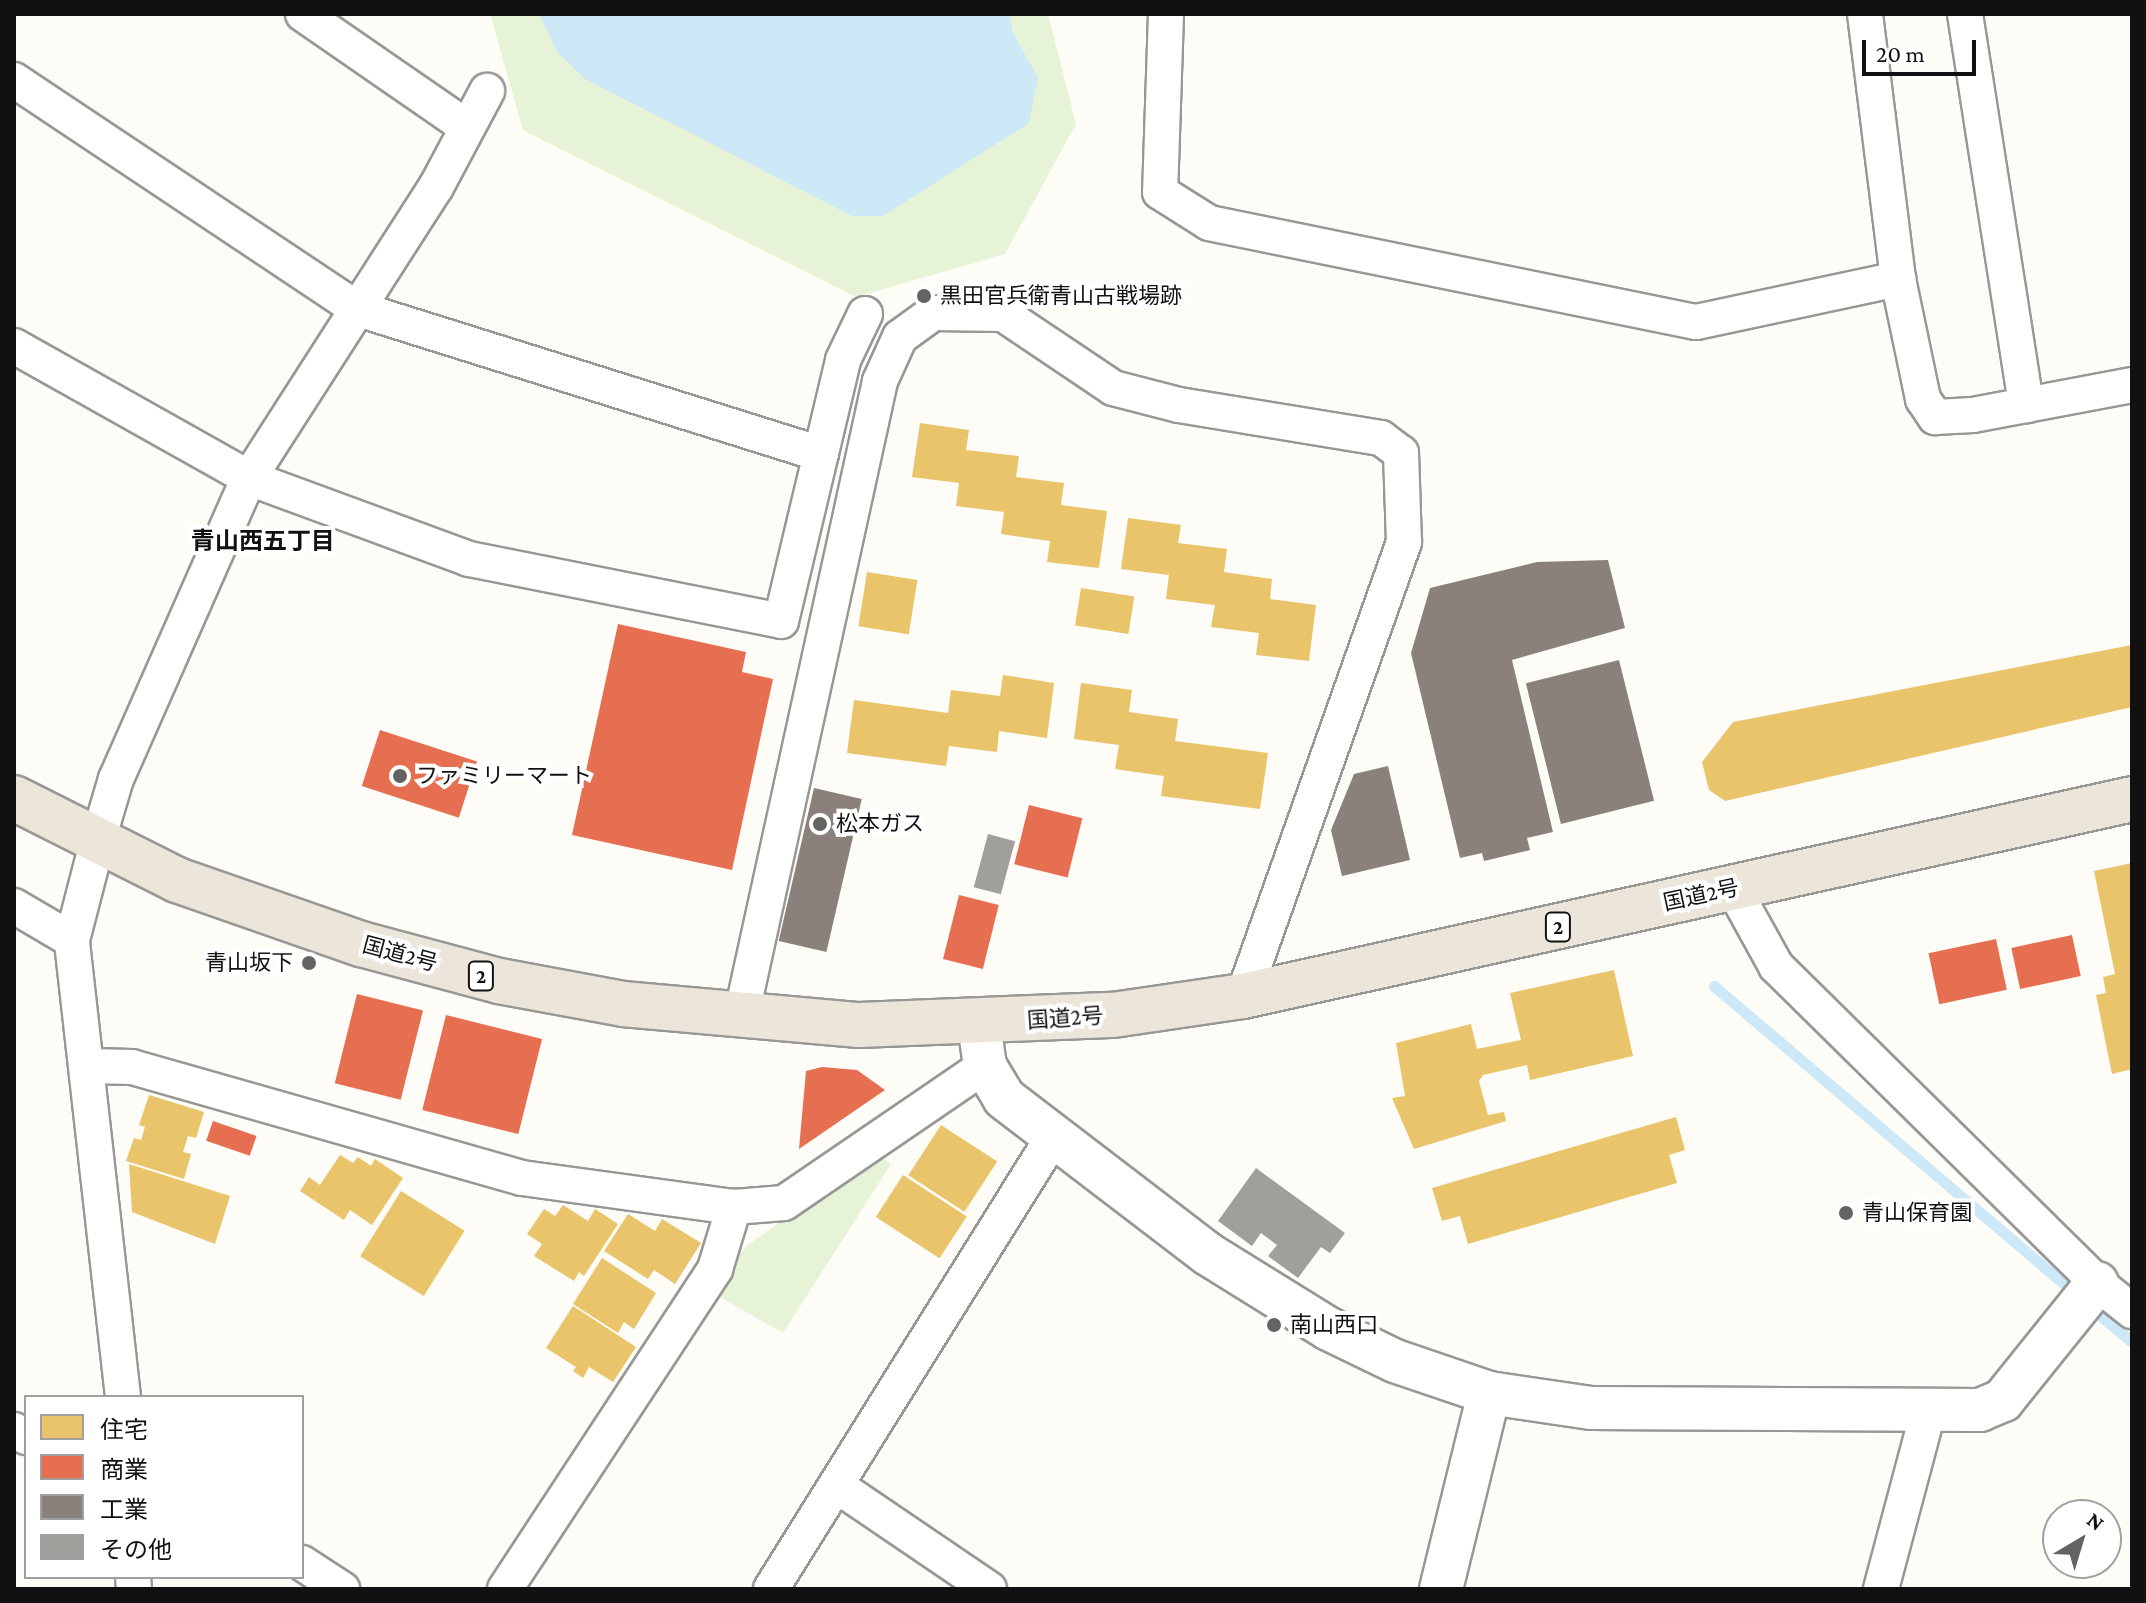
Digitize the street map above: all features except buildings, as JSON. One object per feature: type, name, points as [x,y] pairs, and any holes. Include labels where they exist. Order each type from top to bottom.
[{"type":"highway","name":"国道2号","points":[[14,798],[97,843],[177,880],[361,944],[499,981],[623,1004],[741,1017],[859,1025],[979,1024],[1113,1015],[1243,996],[2132,799]]},
{"type":"street","points":[[303,14],[467,127]]},
{"type":"street","points":[[1166,14],[1160,192],[1209,223],[1696,322],[1898,279]]},
{"type":"street","points":[[1865,14],[1898,279],[1923,399],[1935,417],[2026,405],[2132,385]]},
{"type":"street","points":[[1965,14],[2026,405]]},
{"type":"street","points":[[14,80],[358,309],[821,454]]},
{"type":"street","points":[[123,1395],[89,1066],[72,940],[97,843],[116,779],[249,478],[436,187],[487,91]]},
{"type":"street","points":[[741,1017],[880,381],[900,337],[933,313],[1003,314],[1113,388],[1179,405],[1381,438],[1401,453],[1404,542],[1243,996]]},
{"type":"street","points":[[14,346],[249,478],[469,559],[781,621],[843,360],[865,314]]},
{"type":"street","points":[[1733,888],[1776,966],[2097,1283],[2132,1311]]},
{"type":"street","points":[[14,906],[72,940]]},
{"type":"street","points":[[979,1024],[985,1066],[1004,1098],[1052,1139],[1280,1303],[1395,1361],[1489,1393],[1591,1408],[1980,1410],[2003,1400],[2097,1283]]},
{"type":"street","points":[[89,1066],[132,1067],[522,1178],[734,1207],[784,1203],[985,1066]]},
{"type":"street","points":[[771,1589],[1052,1139]]},
{"type":"street","points":[[505,1589],[715,1269],[734,1207]]},
{"type":"street","points":[[1441,1589],[1489,1393]]},
{"type":"street","points":[[1881,1589],[1929,1408]]},
{"type":"street","points":[[836,1485],[989,1589]]},
{"type":"street","points":[[304,1564],[342,1589]]},
{"type":"green space","points":[[490,14],[1048,14],[1076,124],[1005,254],[856,297],[523,130]]},
{"type":"green space","points":[[877,1155],[891,1164],[783,1333],[713,1293],[746,1246]]},
{"type":"water","points":[[539,14],[1010,14],[1012,31],[1038,78],[1029,123],[883,216],[852,216],[585,79],[557,52]]},
{"type":"waterway","points":[[1714,986],[2076,1294]]},
{"type":"waterway","points":[[2089,1306],[2132,1342]]},
{"type":"place","name":"黒田官兵衛青山古戦場跡","points":[[924,296]]},
{"type":"place","name":"ファミリーマート","points":[[400,776]]},
{"type":"place","name":"松本ガス","points":[[820,824]]},
{"type":"place","name":"青山坂下","points":[[309,963]]},
{"type":"place","name":"青山保育園","points":[[1846,1213]]},
{"type":"place","name":"南山西口","points":[[1274,1325]]},
{"type":"district","name":"青山西五丁目","points":[[263,541]]}]
